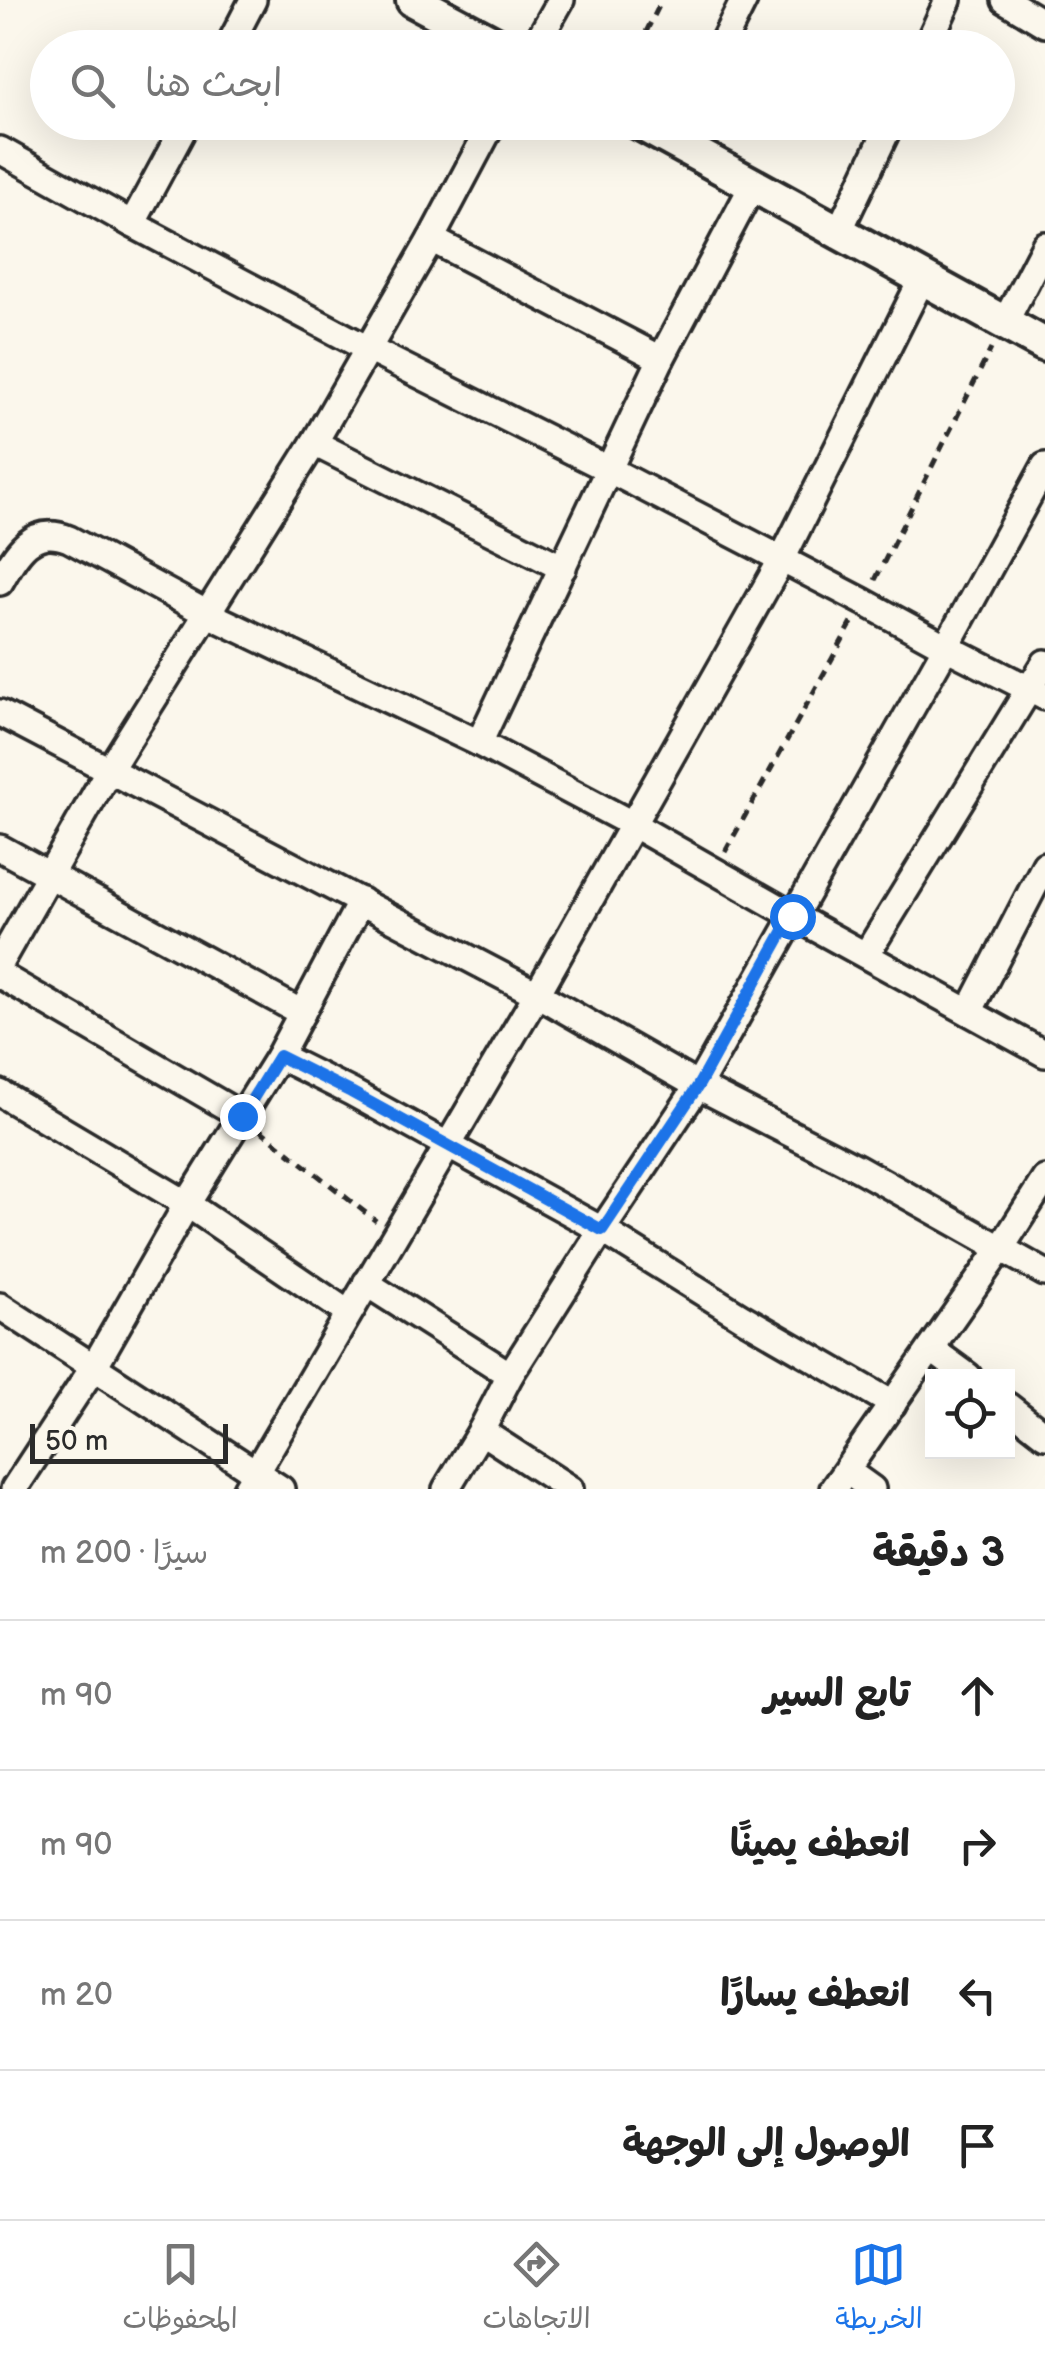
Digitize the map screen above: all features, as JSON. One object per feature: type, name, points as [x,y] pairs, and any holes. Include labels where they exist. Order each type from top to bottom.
[{"type":"street","points":[[237,30],[253,0]]},
{"type":"street","points":[[413,0],[469,30]]},
{"type":"street","points":[[544,30],[561,0]]},
{"type":"street","points":[[729,30],[744,0]]},
{"type":"street","points":[[934,30],[948,0]]},
{"type":"street","points":[[1005,0],[1045,24]]},
{"type":"street","points":[[132,224],[177,140]]},
{"type":"street","points":[[0,962],[110,770],[314,443],[483,140]]},
{"type":"street","points":[[688,140],[753,185],[1045,345]]},
{"type":"street","points":[[839,231],[882,140]]},
{"type":"street","points":[[0,150],[368,348],[1038,693]]},
{"type":"street","points":[[479,744],[660,359],[753,185]]},
{"type":"street","points":[[431,239],[660,359]]},
{"type":"street","points":[[1004,324],[1045,245]]},
{"type":"street","points":[[252,1481],[537,994],[782,559],[923,277]]},
{"type":"street","points":[[314,443],[562,568]]},
{"type":"street","points":[[446,1489],[510,1375],[698,1086],[1045,466]]},
{"type":"street","points":[[0,582],[29,541],[43,534],[55,534],[632,824],[1045,1054]]},
{"type":"street","points":[[866,956],[1038,693],[1045,664]]},
{"type":"street","points":[[0,713],[537,994],[698,1086],[856,1167],[1045,1273]]},
{"type":"street","points":[[0,848],[302,1013]]},
{"type":"street","points":[[969,1012],[1045,865]]},
{"type":"street","points":[[14,1489],[94,1365],[186,1204],[279,1056],[361,901]]},
{"type":"street","points":[[0,975],[242,1116]]},
{"type":"street","points":[[279,1056],[602,1230],[893,1404]]},
{"type":"street","points":[[0,1094],[186,1204],[348,1313]]},
{"type":"street","points":[[872,1489],[840,1480],[1045,1180]]},
{"type":"street","points":[[366,1283],[510,1375]]},
{"type":"street","points":[[0,1306],[94,1365],[252,1481],[281,1489]]},
{"type":"street","points":[[931,1349],[958,1369]]},
{"type":"street","points":[[1015,1411],[1045,1434]]},
{"type":"street","points":[[482,1431],[570,1489]]},
{"type":"path","points":[[647,30],[662,0]]},
{"type":"path","points":[[242,1116],[394,1236]]},
{"type":"route","points":[[242,1116],[279,1056],[602,1230],[698,1086],[792,916]]}]
